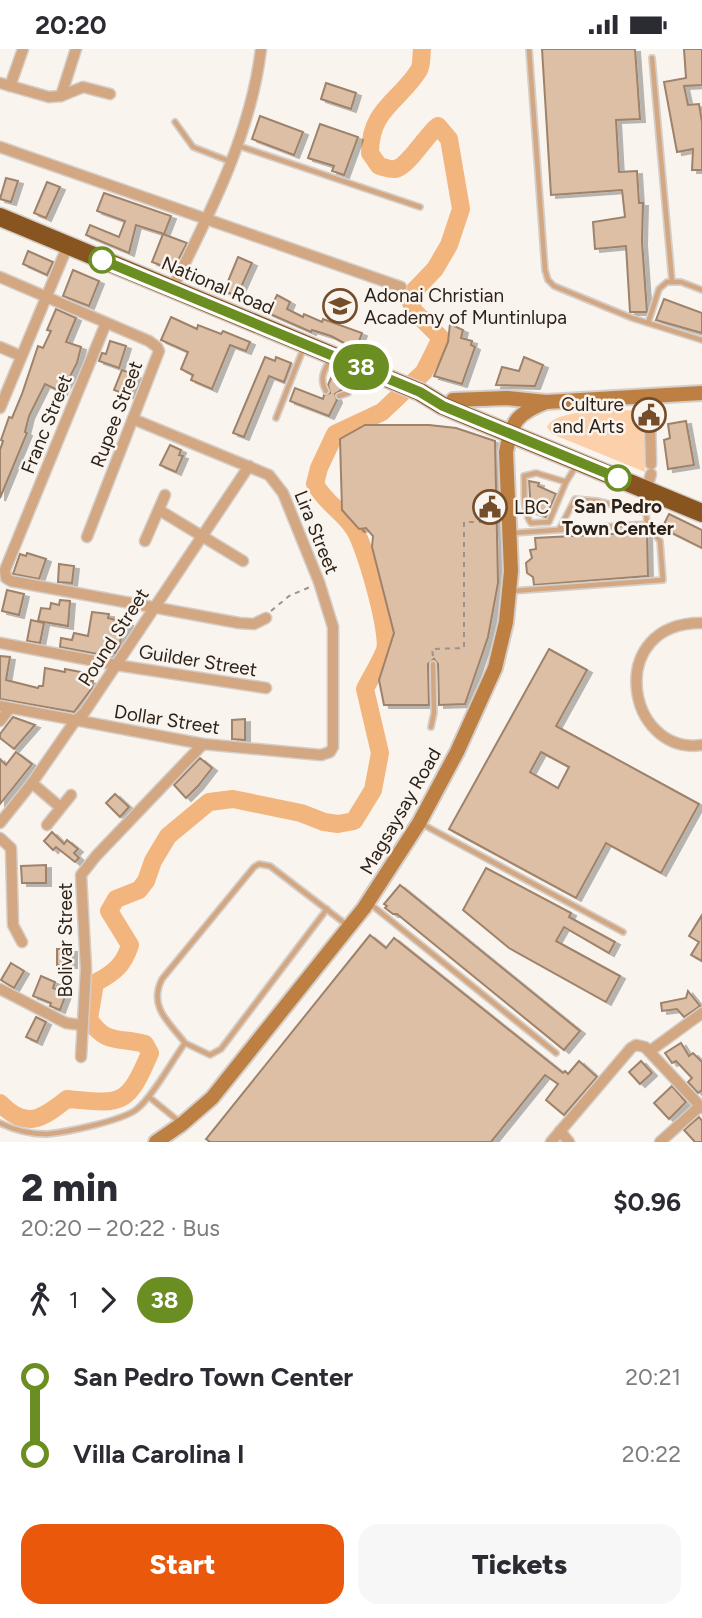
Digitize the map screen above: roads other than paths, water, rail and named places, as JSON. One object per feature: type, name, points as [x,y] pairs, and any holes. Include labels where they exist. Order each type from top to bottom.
[{"type":"highway","name":"National Road","points":[[0,217],[420,392]]},
{"type":"highway","points":[[420,392],[453,400],[511,430]]},
{"type":"highway","points":[[420,392],[443,406],[581,457],[652,479],[702,502]]},
{"type":"highway","points":[[652,479],[702,513]]},
{"type":"main road","points":[[453,400],[507,398],[649,409],[702,393]]},
{"type":"main road","points":[[511,430],[529,409],[546,402]]},
{"type":"main road","name":"Magsaysay Road","points":[[163,1140],[205,1105],[225,1084],[368,902],[419,823],[457,752],[495,668],[506,622],[510,591],[506,452],[511,430]]},
{"type":"street","points":[[23,49],[5,85],[49,97],[61,96],[86,87],[110,94]]},
{"type":"street","points":[[61,96],[76,49]]},
{"type":"street","points":[[172,289],[207,218],[236,145],[257,83],[261,49]]},
{"type":"street","points":[[0,147],[401,287]]},
{"type":"street","points":[[0,408],[68,245]]},
{"type":"street","name":"Rupee Street","points":[[0,277],[154,344],[159,351],[87,537]]},
{"type":"street","name":"Franc Street","points":[[4,572],[107,323]]},
{"type":"street","points":[[0,347],[21,356]]},
{"type":"street","points":[[649,409],[652,479]]},
{"type":"street","name":"Lira Street","points":[[133,419],[269,475],[283,493],[319,582],[333,627],[333,741],[330,752]]},
{"type":"street","name":"Pound Street","points":[[0,823],[84,713],[249,466]]},
{"type":"street","points":[[145,541],[165,495]]},
{"type":"street","points":[[159,510],[243,561]]},
{"type":"street","points":[[4,572],[10,582],[153,608],[239,623],[254,624],[266,618]]},
{"type":"street","points":[[702,623],[685,623],[660,635],[644,650],[636,673],[644,712],[654,728],[679,743],[702,745]]},
{"type":"street","name":"Guilder Street","points":[[0,643],[116,665],[266,688]]},
{"type":"street","points":[[0,721],[5,707]]},
{"type":"street","name":"Dollar Street","points":[[5,707],[204,744],[321,755],[330,752]]},
{"type":"street","name":"Bolivar Street","points":[[80,1057],[86,969],[81,875],[204,744]]},
{"type":"street","points":[[32,783],[60,807]]},
{"type":"street","points":[[47,825],[71,795]]},
{"type":"street","points":[[0,838],[10,848],[13,925],[22,942]]},
{"type":"street","points":[[0,989],[66,1023],[81,1025]]},
{"type":"street","points":[[650,1051],[702,1013]]},
{"type":"street","points":[[551,1142],[631,1048],[640,1045],[650,1051],[701,1107],[660,1142]]},
{"type":"street","points":[[560,1131],[569,1142]]},
{"type":"lane","points":[[529,49],[545,270],[548,280],[554,286],[648,323],[702,340]]},
{"type":"lane","points":[[653,58],[672,281]]},
{"type":"lane","points":[[175,122],[193,147],[230,161]]},
{"type":"lane","points":[[236,145],[420,207]]},
{"type":"lane","points":[[648,323],[659,289],[667,282],[702,290]]},
{"type":"lane","points":[[276,418],[305,344]]},
{"type":"lane","points":[[326,391],[322,384],[323,375],[332,355]]},
{"type":"lane","points":[[339,396],[348,393],[362,368]]},
{"type":"lane","points":[[566,482],[536,473],[524,476],[527,519],[531,523],[549,522],[566,482],[581,457]]},
{"type":"lane","points":[[510,591],[663,580],[660,541],[647,524],[646,513],[652,479]]},
{"type":"lane","points":[[560,529],[575,499],[597,501],[646,513]]},
{"type":"lane","points":[[508,521],[526,508]]},
{"type":"lane","points":[[508,521],[560,529],[647,524]]},
{"type":"lane","points":[[431,727],[434,713],[433,664]]},
{"type":"lane","points":[[419,823],[623,932]]},
{"type":"lane","points":[[327,909],[221,1049],[209,1055],[185,1043],[157,1006],[157,989],[162,979],[259,864],[270,866],[327,909],[349,927]]},
{"type":"lane","points":[[368,902],[555,1053]]},
{"type":"lane","points":[[0,1123],[14,1130],[47,1134],[117,1119],[135,1111],[149,1097],[185,1043]]},
{"type":"lane","points":[[149,1097],[182,1124]]},
{"type":"waterway","points":[[0,1103],[18,1117],[34,1119],[50,1112],[67,1099],[100,1102],[120,1098],[135,1084],[150,1053],[145,1044],[107,1036],[89,1019],[95,983],[117,968],[130,945],[109,911],[116,899],[139,890],[168,836],[209,802],[233,799],[301,813],[324,822],[338,824],[354,821],[373,790],[380,753],[365,689],[385,650],[384,626],[376,589],[359,538],[350,523],[315,484],[319,468],[335,434],[382,412],[424,372],[441,338],[414,311],[410,300],[414,291],[435,269],[449,245],[461,209],[449,139],[438,126],[406,163],[395,169],[379,166],[370,153],[375,126],[387,107],[419,70],[422,49]]},
{"type":"tunnel","points":[[649,410],[650,420]]},
{"type":"place","name":"Adonai Christian Academy of Muntinlupa","points":[[340,306]]},
{"type":"place","name":"Culture and Arts","points":[[649,415]]},
{"type":"place","name":"San Pedro Town Center","points":[[618,478]]},
{"type":"place","name":"LBC","points":[[490,507]]}]
